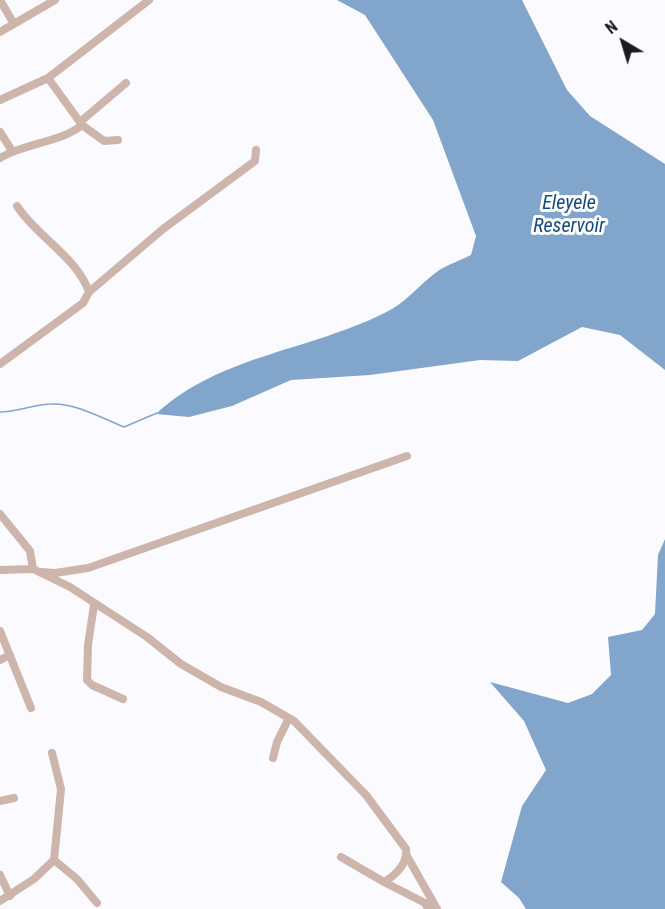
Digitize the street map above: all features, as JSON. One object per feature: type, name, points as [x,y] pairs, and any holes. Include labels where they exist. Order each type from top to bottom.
[{"type":"street","points":[[0,0],[14,24]]},
{"type":"street","points":[[0,32],[55,0]]},
{"type":"street","points":[[0,100],[48,78],[149,0]]},
{"type":"street","points":[[48,78],[81,124],[104,141],[118,140]]},
{"type":"street","points":[[0,158],[12,151],[72,132],[126,83]]},
{"type":"street","points":[[0,132],[12,151]]},
{"type":"street","points":[[0,364],[83,303],[89,292],[163,228],[255,161],[256,150]]},
{"type":"street","points":[[17,206],[28,222],[82,275],[89,292]]},
{"type":"street","points":[[0,570],[35,570],[55,573],[88,568],[407,456]]},
{"type":"street","points":[[0,514],[30,552],[35,570],[70,587],[94,605],[147,637],[181,664],[221,687],[261,702],[289,718],[366,795],[406,849],[406,856],[399,870],[384,882]]},
{"type":"street","points":[[94,605],[88,645],[87,680],[92,685],[123,699]]},
{"type":"street","points":[[0,631],[31,708]]},
{"type":"street","points":[[0,660],[10,655]]},
{"type":"street","points":[[273,758],[277,742],[289,718]]},
{"type":"street","points":[[0,901],[34,879],[54,860],[61,789],[52,753]]},
{"type":"street","points":[[0,801],[14,798]]},
{"type":"street","points":[[406,856],[437,909]]},
{"type":"street","points":[[341,857],[425,903],[428,909]]},
{"type":"street","points":[[54,860],[77,879],[97,903]]},
{"type":"street","points":[[0,874],[10,896]]},
{"type":"water","name":"Eleyele Reservoir","points":[[337,0],[522,0],[567,90],[590,116],[665,164],[665,370],[620,335],[582,327],[518,361],[480,360],[370,375],[291,380],[232,406],[189,417],[156,414],[181,394],[209,378],[239,365],[363,323],[392,309],[438,271],[471,255],[476,236],[433,120],[365,15]]},
{"type":"water","points":[[665,539],[665,909],[526,909],[519,898],[501,882],[522,806],[546,770],[524,721],[490,682],[568,703],[592,694],[611,675],[608,637],[642,630],[655,614],[658,555]]},
{"type":"waterway","points":[[0,412],[45,404],[61,404],[124,427],[157,413]]}]
